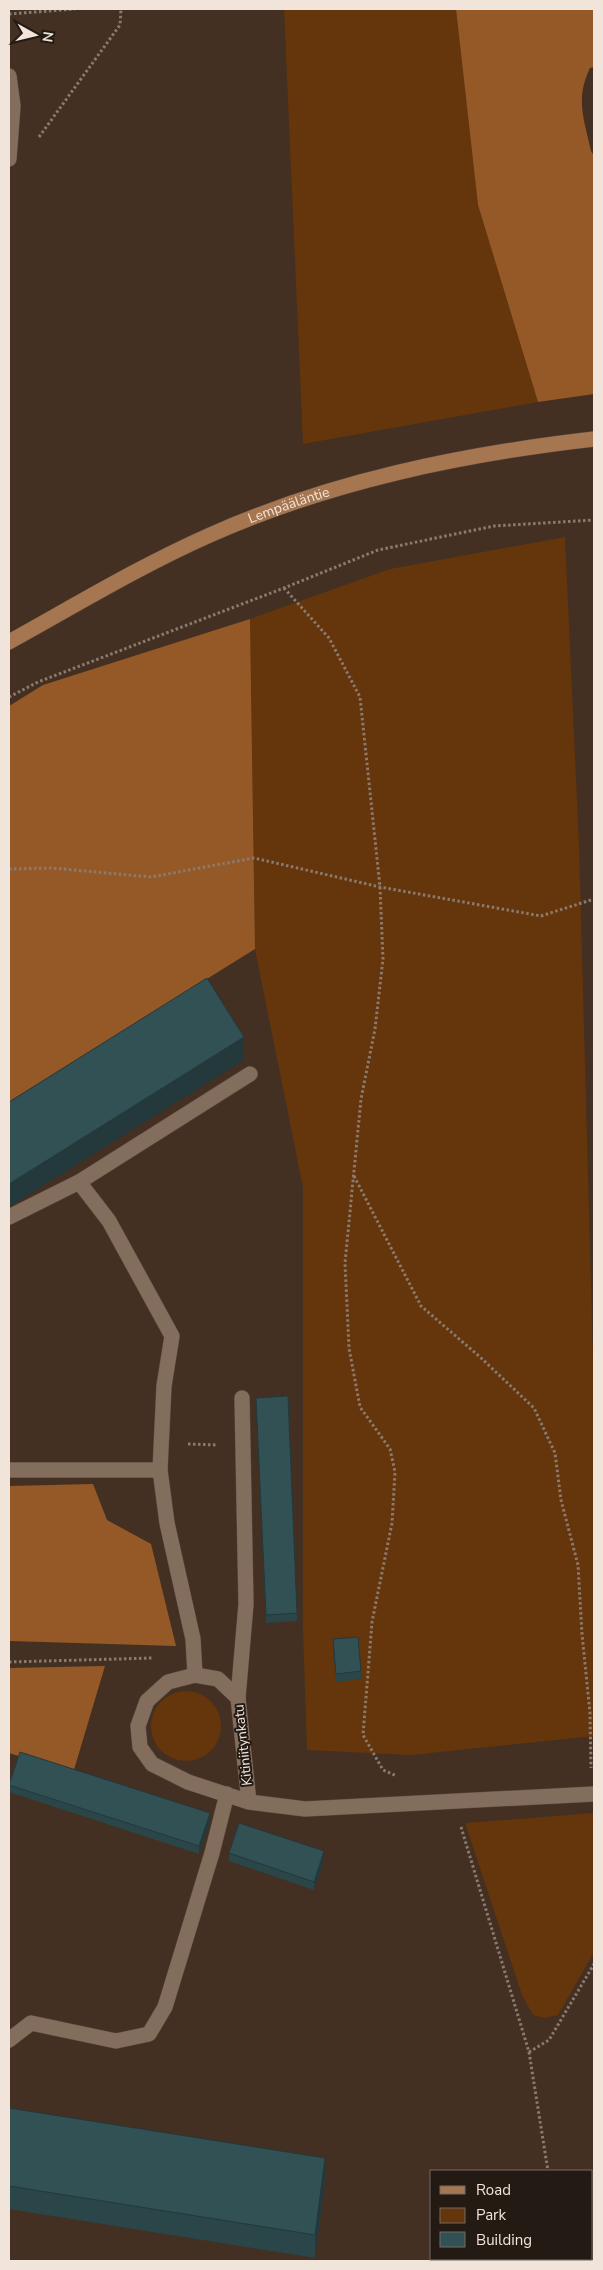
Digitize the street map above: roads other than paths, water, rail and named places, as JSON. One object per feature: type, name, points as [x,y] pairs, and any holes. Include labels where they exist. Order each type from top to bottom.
[{"type":"main road","name":"Lempääläntie","points":[[9,642],[134,571],[210,535],[271,510],[336,489],[412,469],[502,452],[594,439]]},
{"type":"street","points":[[9,76],[13,106],[9,159]]},
{"type":"street","points":[[9,1217],[79,1182],[250,1074]]},
{"type":"street","points":[[79,1182],[109,1221],[172,1336],[164,1386],[160,1470],[167,1523],[194,1639],[195,1674]]},
{"type":"street","points":[[238,1698],[246,1604],[242,1398]]},
{"type":"street","points":[[9,1470],[160,1470]]},
{"type":"street","name":"Kitiniitynkatu","points":[[249,1802],[238,1698],[218,1679],[195,1674],[168,1682],[147,1701],[138,1726],[140,1747],[152,1764],[188,1782],[249,1802],[305,1810],[593,1794]]},
{"type":"street","points":[[9,2040],[31,2022],[116,2041],[149,2034],[165,2007],[212,1853],[227,1794]]}]
